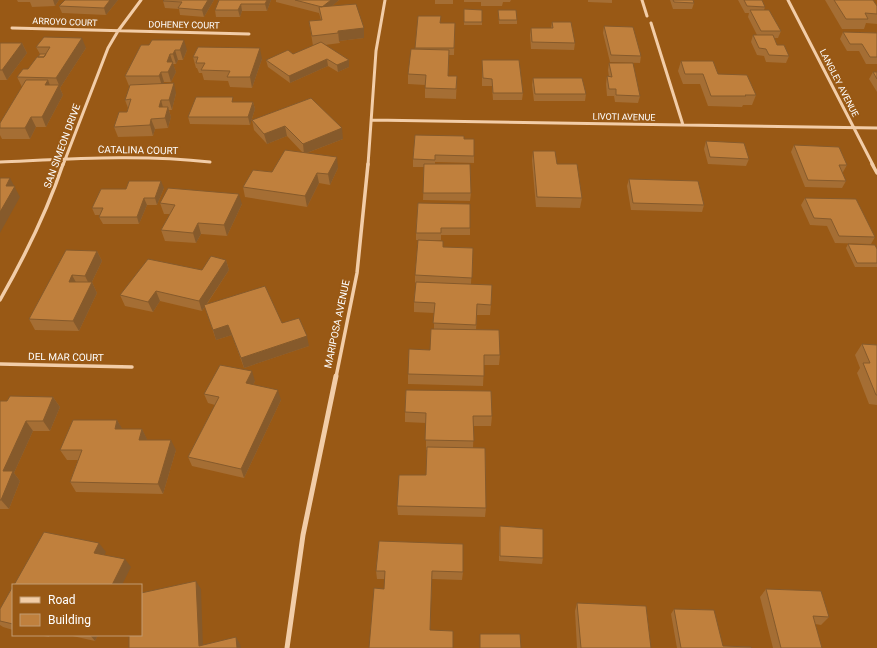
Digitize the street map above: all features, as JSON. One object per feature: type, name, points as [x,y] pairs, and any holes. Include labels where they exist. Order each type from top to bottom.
[{"type":"street","name":"SAN SIMEON DRIVE","points":[[0,300],[27,252],[51,200],[65,159],[108,48],[118,31],[141,0]]},
{"type":"street","name":"MARIPOSA AVENUE","points":[[287,648],[303,535],[357,273],[372,120],[376,51],[384,0]]},
{"type":"street","points":[[642,0],[647,16]]},
{"type":"street","name":"LANGLEY AVENUE","points":[[788,0],[877,173]]},
{"type":"street","points":[[651,22],[683,125]]},
{"type":"street","name":"ARROYO COURT","points":[[12,28],[118,31]]},
{"type":"street","name":"DOHENEY COURT","points":[[118,31],[249,34]]},
{"type":"street","name":"LIVOTI AVENUE","points":[[372,120],[877,128]]},
{"type":"street","name":"CATALINA COURT","points":[[0,162],[139,157],[189,159],[210,162]]},
{"type":"street","name":"DEL MAR COURT","points":[[0,364],[132,367]]},
{"type":"building","points":[[65,0],[110,0],[104,8],[59,6]]},
{"type":"building","points":[[208,0],[202,10],[178,8],[182,2],[163,1]]},
{"type":"building","points":[[219,0],[267,0],[265,4],[241,4],[238,10],[215,10]]},
{"type":"building","points":[[295,0],[331,0],[322,7]]},
{"type":"building","points":[[673,0],[693,0],[694,3],[674,2]]},
{"type":"building","points":[[744,0],[762,0],[765,7],[747,6]]},
{"type":"building","points":[[834,0],[873,0],[877,6],[877,14],[865,13],[868,19],[846,19]]},
{"type":"building","points":[[356,4],[364,28],[312,36],[309,21],[322,20],[319,7]]},
{"type":"building","points":[[464,9],[482,10],[482,22],[464,22]]},
{"type":"building","points":[[498,10],[516,10],[517,20],[499,20]]},
{"type":"building","points":[[750,10],[769,10],[781,31],[761,31]]},
{"type":"building","points":[[418,16],[441,16],[440,23],[455,23],[454,48],[415,48]]},
{"type":"building","points":[[552,22],[571,22],[575,43],[532,42],[531,28],[553,28]]},
{"type":"building","points":[[604,26],[633,27],[641,56],[611,55]]},
{"type":"building","points":[[843,32],[877,33],[877,57],[870,57],[862,44],[850,44]]},
{"type":"building","points":[[753,35],[773,35],[777,45],[784,45],[789,56],[769,55],[766,49],[759,48]]},
{"type":"building","points":[[44,37],[82,38],[56,78],[17,77],[23,69],[28,69],[37,57],[44,57],[50,47],[36,47]]},
{"type":"building","points":[[152,40],[184,40],[180,50],[175,50],[173,54],[170,54],[167,62],[173,62],[168,72],[161,72],[159,76],[125,76],[141,45],[149,45]]},
{"type":"building","points":[[321,42],[349,60],[337,65],[327,59],[289,76],[266,60],[288,50],[293,54]]},
{"type":"building","points":[[0,43],[22,43],[2,70],[0,70]]},
{"type":"building","points":[[198,47],[260,48],[250,77],[227,77],[230,71],[201,70],[205,63],[196,63],[198,57],[193,57]]},
{"type":"building","points":[[411,49],[449,50],[448,76],[457,76],[456,89],[425,88],[426,75],[408,74]]},
{"type":"building","points":[[40,54],[46,54],[44,57],[38,57]]},
{"type":"building","points":[[482,60],[519,60],[523,93],[493,93],[492,79],[483,78]]},
{"type":"building","points":[[681,61],[713,61],[718,74],[747,75],[756,95],[711,96],[703,74],[685,74]]},
{"type":"building","points":[[609,63],[633,63],[640,96],[616,95],[616,89],[609,89],[607,76],[612,77]]},
{"type":"building","points":[[873,72],[877,72],[877,79]]},
{"type":"building","points":[[533,78],[582,78],[586,94],[535,94]]},
{"type":"building","points":[[26,80],[48,80],[45,85],[59,85],[42,117],[31,117],[25,128],[0,128],[0,123]]},
{"type":"building","points":[[174,83],[169,100],[161,100],[159,107],[168,107],[165,118],[151,119],[150,125],[114,127],[119,112],[127,112],[131,99],[125,100],[130,85]]},
{"type":"building","points":[[196,97],[233,97],[232,102],[253,102],[248,117],[188,117]]},
{"type":"building","points":[[311,98],[342,128],[303,144],[285,126],[264,134],[252,120]]},
{"type":"building","points":[[415,135],[464,136],[464,139],[474,139],[474,156],[435,155],[435,160],[413,159]]},
{"type":"building","points":[[706,141],[744,143],[749,159],[710,157]]},
{"type":"building","points":[[794,145],[839,147],[847,165],[839,165],[846,181],[808,180]]},
{"type":"building","points":[[285,150],[337,157],[328,174],[317,173],[305,196],[243,187],[253,170],[272,172]]},
{"type":"building","points":[[533,151],[555,151],[557,164],[577,164],[582,198],[537,197]]},
{"type":"building","points":[[424,164],[470,164],[471,193],[423,193]]},
{"type":"building","points":[[0,178],[10,178],[6,186],[15,186],[0,212]]},
{"type":"building","points":[[629,179],[698,181],[704,205],[633,203]]},
{"type":"building","points":[[129,181],[161,181],[155,198],[144,198],[137,217],[99,217],[103,208],[92,208],[101,189],[126,189]]},
{"type":"building","points":[[168,188],[239,194],[224,225],[198,223],[193,233],[161,230],[175,205],[160,203]]},
{"type":"building","points":[[805,198],[856,199],[875,237],[839,236],[831,219],[814,218]]},
{"type":"building","points":[[418,203],[470,204],[470,228],[441,228],[441,233],[416,233]]},
{"type":"building","points":[[418,240],[443,241],[443,247],[473,248],[472,278],[415,275]]},
{"type":"building","points":[[848,244],[875,245],[877,249],[877,263],[857,263]]},
{"type":"building","points":[[66,250],[97,251],[85,276],[72,275],[69,282],[92,282],[73,321],[29,319]]},
{"type":"building","points":[[211,256],[226,260],[199,301],[156,291],[148,302],[120,295],[148,259],[202,270]]},
{"type":"building","points":[[416,282],[492,285],[491,305],[477,304],[476,325],[433,323],[435,303],[414,302]]},
{"type":"building","points":[[265,286],[282,323],[299,318],[307,336],[241,358],[228,325],[213,330],[204,305]]},
{"type":"building","points":[[431,329],[499,330],[500,355],[484,355],[484,376],[408,374],[409,349],[430,350]]},
{"type":"building","points":[[862,344],[877,345],[877,395],[863,363],[870,363]]},
{"type":"building","points":[[220,365],[252,371],[246,383],[278,390],[241,469],[188,457],[219,397],[204,394]]},
{"type":"building","points":[[406,390],[491,391],[492,416],[473,416],[474,441],[425,440],[426,413],[405,412]]},
{"type":"building","points":[[10,396],[53,397],[43,421],[26,421],[3,471],[13,471],[0,500],[0,401],[7,401]]},
{"type":"building","points":[[73,420],[117,420],[115,429],[142,429],[139,440],[171,440],[158,484],[70,482],[82,450],[60,450]]},
{"type":"building","points":[[427,447],[485,448],[486,508],[397,506],[399,475],[426,475]]},
{"type":"building","points":[[500,526],[543,529],[543,558],[500,556]]},
{"type":"building","points":[[44,532],[99,543],[94,553],[125,559],[112,584],[15,584]]},
{"type":"building","points":[[379,541],[463,544],[463,572],[432,571],[430,630],[453,631],[453,648],[369,648],[374,588],[384,589],[385,571],[376,571]]},
{"type":"building","points":[[196,581],[199,646],[236,637],[237,648],[129,648],[129,636],[142,636],[142,593]]},
{"type":"building","points":[[12,588],[12,624],[0,621],[0,609]]},
{"type":"building","points":[[766,589],[821,591],[829,617],[813,616],[822,648],[781,648]]},
{"type":"building","points":[[577,603],[646,606],[651,648],[581,648]]},
{"type":"building","points":[[674,609],[714,610],[723,646],[752,648],[681,648]]},
{"type":"building","points":[[480,634],[520,634],[521,648],[480,648]]}]
